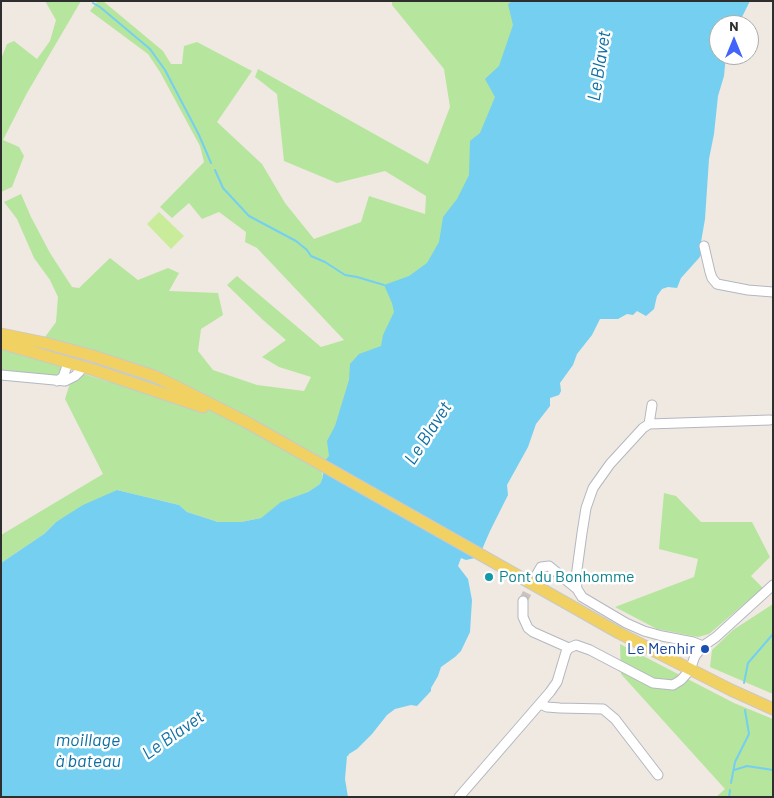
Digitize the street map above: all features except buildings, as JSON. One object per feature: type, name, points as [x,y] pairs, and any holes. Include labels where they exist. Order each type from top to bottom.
[{"type":"main road","points":[[1,334],[70,349],[154,376],[248,423],[299,453]]},
{"type":"main road","points":[[1,342],[94,370],[219,414],[299,453],[534,579],[690,670],[773,709]]},
{"type":"street","points":[[704,246],[710,272],[717,284],[748,290],[773,292]]},
{"type":"street","points":[[57,381],[63,377],[67,366]]},
{"type":"street","points":[[1,376],[68,381],[80,371]]},
{"type":"street","points":[[649,424],[652,405]]},
{"type":"street","points":[[577,589],[576,577],[582,533],[586,508],[593,488],[610,464],[643,428],[649,424],[770,420]]},
{"type":"street","points":[[534,579],[541,567],[549,566],[577,589],[582,598],[626,623],[644,631],[703,646]]},
{"type":"street","points":[[523,601],[523,617],[528,628],[541,637],[569,648],[576,646],[590,650],[653,683],[673,685],[681,680],[690,670],[695,656],[703,646],[716,637],[773,585]]},
{"type":"street","points":[[459,797],[540,704],[556,682],[569,648]]},
{"type":"street","points":[[540,704],[547,707],[560,708],[597,708],[609,712],[658,775]]},
{"type":"green space","points":[[45,1],[81,1],[27,93],[3,140],[19,147],[24,156],[12,187],[1,192],[1,59],[7,44],[14,41],[37,59],[50,41],[56,20]]},
{"type":"green space","points":[[98,1],[103,1],[163,51],[171,64],[182,64],[184,46],[197,42],[252,71],[217,122],[262,164],[285,203],[314,239],[361,222],[369,196],[425,214],[426,196],[385,171],[337,183],[284,161],[277,94],[255,77],[258,69],[428,164],[450,107],[444,69],[392,5],[392,1],[555,1],[547,79],[322,472],[323,477],[320,484],[308,492],[281,503],[261,518],[241,522],[218,522],[187,512],[179,505],[117,490],[56,522],[44,534],[1,563],[1,535],[103,474],[65,399],[70,383],[84,374],[109,382],[119,359],[45,337],[56,322],[58,297],[50,280],[34,258],[17,219],[4,202],[21,194],[50,253],[72,287],[79,288],[110,258],[138,280],[168,268],[179,273],[169,291],[218,293],[223,315],[201,329],[198,351],[213,370],[257,385],[304,391],[311,377],[279,367],[262,357],[286,340],[227,285],[237,276],[321,347],[344,340],[257,248],[245,242],[246,232],[219,212],[202,219],[189,203],[172,218],[160,207],[204,162],[200,146],[160,72],[148,54],[90,11]]},
{"type":"green space","points":[[159,212],[184,236],[171,249],[147,224]]},
{"type":"green space","points":[[1,348],[63,366],[60,375],[56,378],[1,372]]},
{"type":"green space","points":[[664,493],[676,496],[701,522],[752,522],[770,557],[751,576],[763,588],[709,634],[698,637],[657,629],[615,607],[694,577],[698,559],[659,549]]},
{"type":"green space","points":[[773,604],[773,694],[710,667],[712,650],[733,630]]},
{"type":"green space","points":[[620,644],[734,703],[773,719],[773,797],[716,797],[725,789],[621,674]]},
{"type":"water","points":[[513,1],[750,1],[743,15],[709,15],[709,65],[725,65],[718,96],[709,159],[705,219],[701,242],[704,250],[681,278],[677,288],[668,287],[662,289],[657,296],[654,309],[646,316],[637,311],[633,315],[627,314],[618,319],[600,319],[592,335],[577,354],[573,365],[560,383],[561,391],[559,395],[550,398],[550,406],[536,424],[528,447],[507,485],[508,495],[480,554],[475,558],[466,560],[461,558],[458,566],[468,579],[472,600],[470,632],[461,651],[441,667],[431,691],[417,706],[411,705],[395,709],[387,715],[357,749],[347,756],[345,779],[348,797],[1,797],[1,563],[44,534],[56,522],[83,505],[117,490],[179,505],[187,512],[218,522],[241,522],[261,518],[281,502],[308,492],[320,484],[323,477],[323,463],[329,456],[327,441],[335,426],[349,380],[350,364],[359,354],[381,346],[383,335],[394,312],[384,285],[409,276],[427,263],[439,242],[443,217],[457,199],[469,175],[470,141],[480,133],[495,97],[485,79],[499,66],[513,25],[508,4]]},
{"type":"waterway","points":[[93,3],[150,49],[165,70],[199,135],[211,163]]},
{"type":"waterway","points":[[215,170],[223,188],[249,216],[296,241],[311,256],[325,262],[345,275],[384,285]]},
{"type":"waterway","points":[[744,683],[748,663],[773,634]]},
{"type":"waterway","points":[[731,783],[735,762],[749,734],[745,710]]},
{"type":"waterway","points":[[734,770],[747,766],[773,770]]},
{"type":"waterway","points":[[729,797],[730,790]]},
{"type":"tunnel","points":[[523,601],[534,579]]},
{"type":"place","name":"Pont du Bonhomme","points":[[489,577]]},
{"type":"place","name":"Le Menhir","points":[[705,649]]},
{"type":"water label","name":"Le Blavet","points":[[599,66]]},
{"type":"water label","name":"Le Blavet","points":[[428,433]]},
{"type":"water label","name":"Le Blavet","points":[[173,735]]},
{"type":"water label","name":"moillage à bateau","points":[[88,750]]}]
